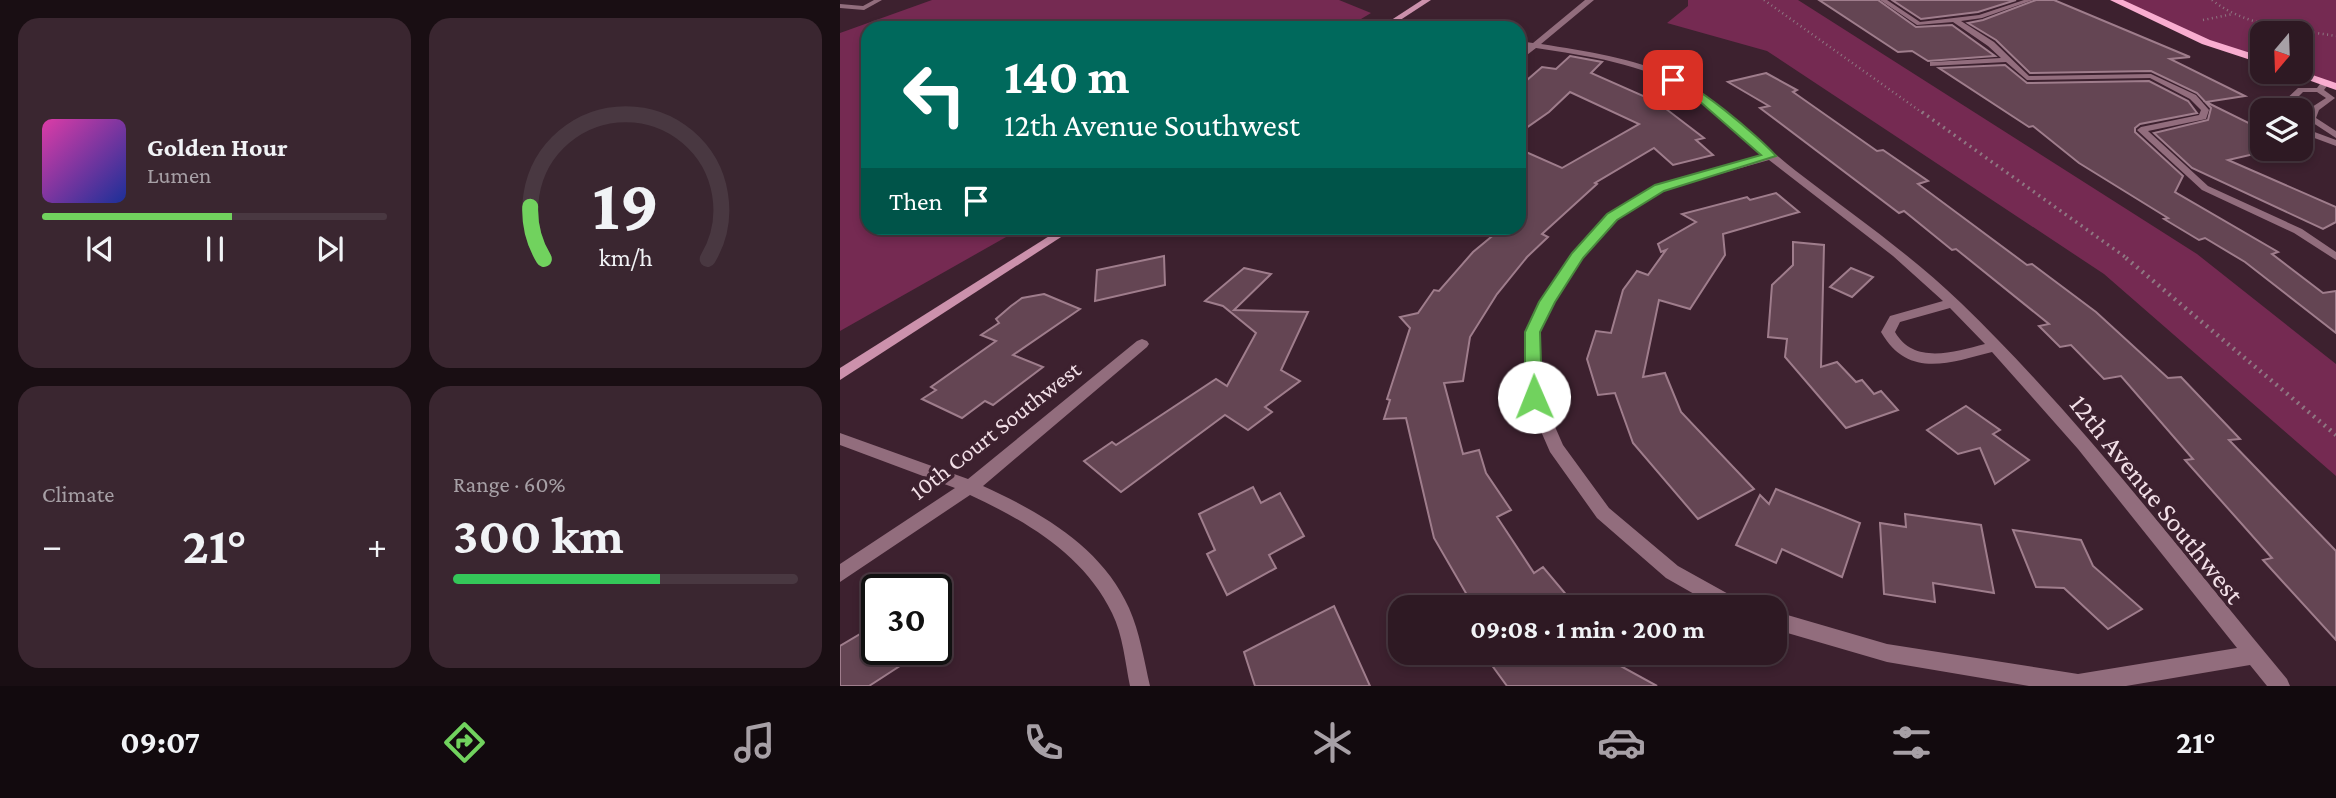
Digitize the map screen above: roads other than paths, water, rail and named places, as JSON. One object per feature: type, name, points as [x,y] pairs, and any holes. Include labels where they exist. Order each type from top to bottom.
[{"type":"main road","points":[[2115,0],[2206,42],[2250,57]]},
{"type":"street","points":[[1395,21],[1427,0]]},
{"type":"street","points":[[1526,52],[1590,0]]},
{"type":"street","name":"12th Avenue Southwest","points":[[1526,44],[1581,53],[1639,68],[1673,80],[1701,96],[1770,156],[1901,259],[1952,303],[2026,378],[2280,686]]},
{"type":"street","points":[[1713,595],[1672,572],[1602,513],[1556,448],[1534,397],[1533,332],[1547,302],[1577,256],[1612,217],[1660,188],[1770,156]]},
{"type":"street","points":[[840,375],[1058,235]]},
{"type":"street","points":[[1952,303],[1895,319],[1888,332],[1891,340],[1908,353],[1933,359],[1994,346]]},
{"type":"street","name":"10th Court Southwest","points":[[840,574],[971,486],[1142,344]]},
{"type":"street","points":[[840,439],[971,486],[1051,532],[1091,563],[1120,608],[1140,686]]},
{"type":"street","points":[[1787,624],[1887,653],[2078,684],[2254,655]]},
{"type":"lane","points":[[840,6],[864,8],[879,0]]},
{"type":"lane","points":[[1883,0],[1919,24],[1980,17],[2030,0]]},
{"type":"lane","points":[[1956,21],[1991,44],[2026,78],[2144,76],[2159,79],[2182,90],[2205,110],[2203,117],[2141,130],[2205,188],[2298,231],[2336,257]]},
{"type":"lane","points":[[1933,64],[2005,60]]},
{"type":"lane","points":[[2292,98],[2301,90],[2327,87],[2331,98],[2315,109],[2311,118],[2336,135]]},
{"type":"lane","points":[[2313,135],[2336,144]]}]
